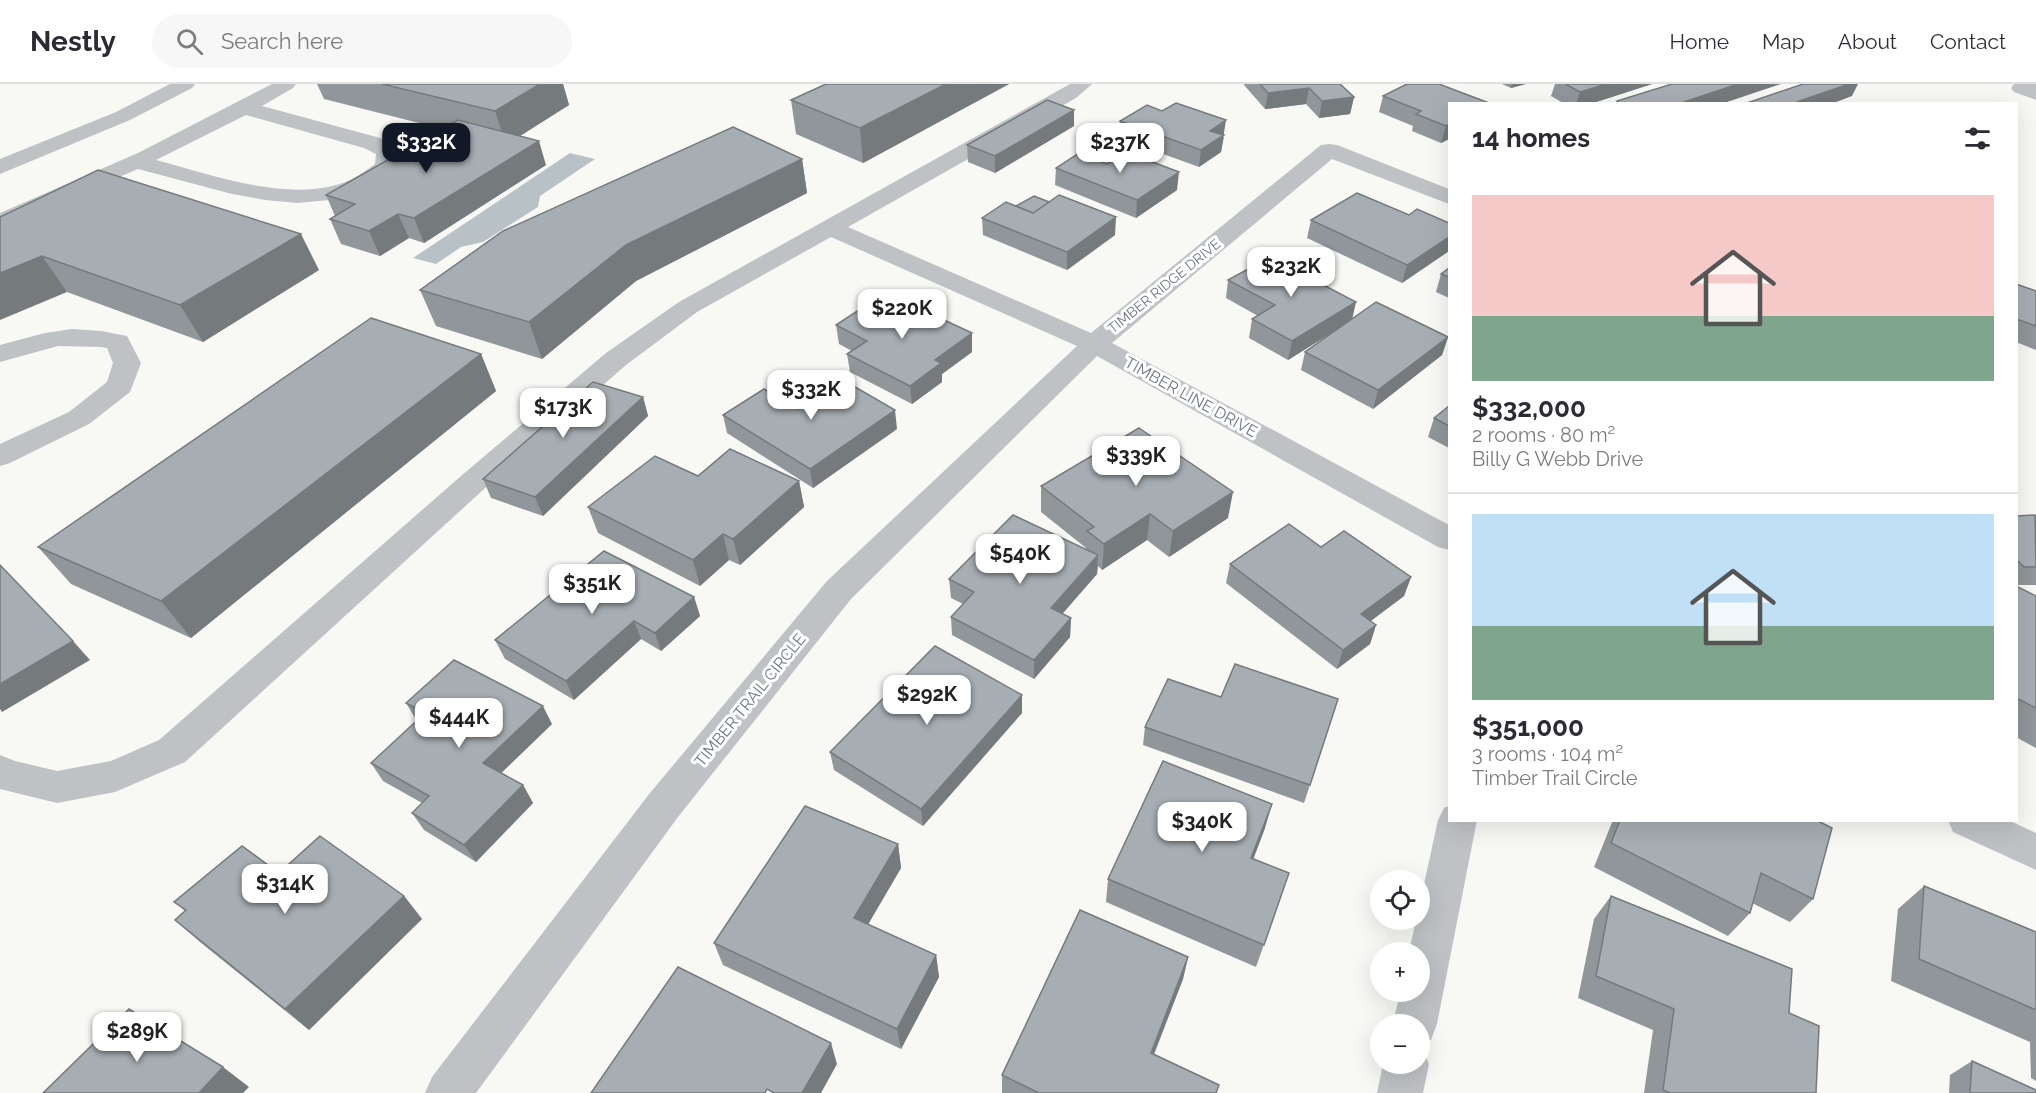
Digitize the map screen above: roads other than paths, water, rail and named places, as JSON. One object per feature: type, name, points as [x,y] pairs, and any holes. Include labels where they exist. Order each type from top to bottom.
[{"type":"street","points":[[0,167],[91,129],[185,84]]},
{"type":"street","points":[[0,221],[138,162],[218,123],[286,84]]},
{"type":"street","points":[[0,771],[5,775],[57,787],[115,776],[172,751],[472,483],[616,359],[688,307],[1069,94],[1082,84]]},
{"type":"street","points":[[2033,84],[2021,88],[2036,94]]},
{"type":"street","points":[[143,105],[218,123]]},
{"type":"street","points":[[138,162],[265,194],[305,197],[371,180],[386,167],[387,151],[372,143],[245,108]]},
{"type":"street","points":[[91,129],[169,147]]},
{"type":"street","name":"TIMBER RIDGE DRIVE","points":[[1094,344],[1329,150],[1448,197]]},
{"type":"street","name":"TIMBER LINE DRIVE","points":[[831,228],[1094,344],[1448,538]]},
{"type":"street","points":[[0,354],[46,339],[89,336],[118,342],[127,363],[120,386],[78,418],[0,456]]},
{"type":"street","name":"TIMBER TRAIL CIRCLE","points":[[448,1093],[664,806],[839,590],[1094,344]]},
{"type":"street","points":[[1417,1014],[1458,822]]},
{"type":"street","points":[[1971,822],[2036,852]]},
{"type":"street","points":[[1400,1093],[1404,1074]]}]
